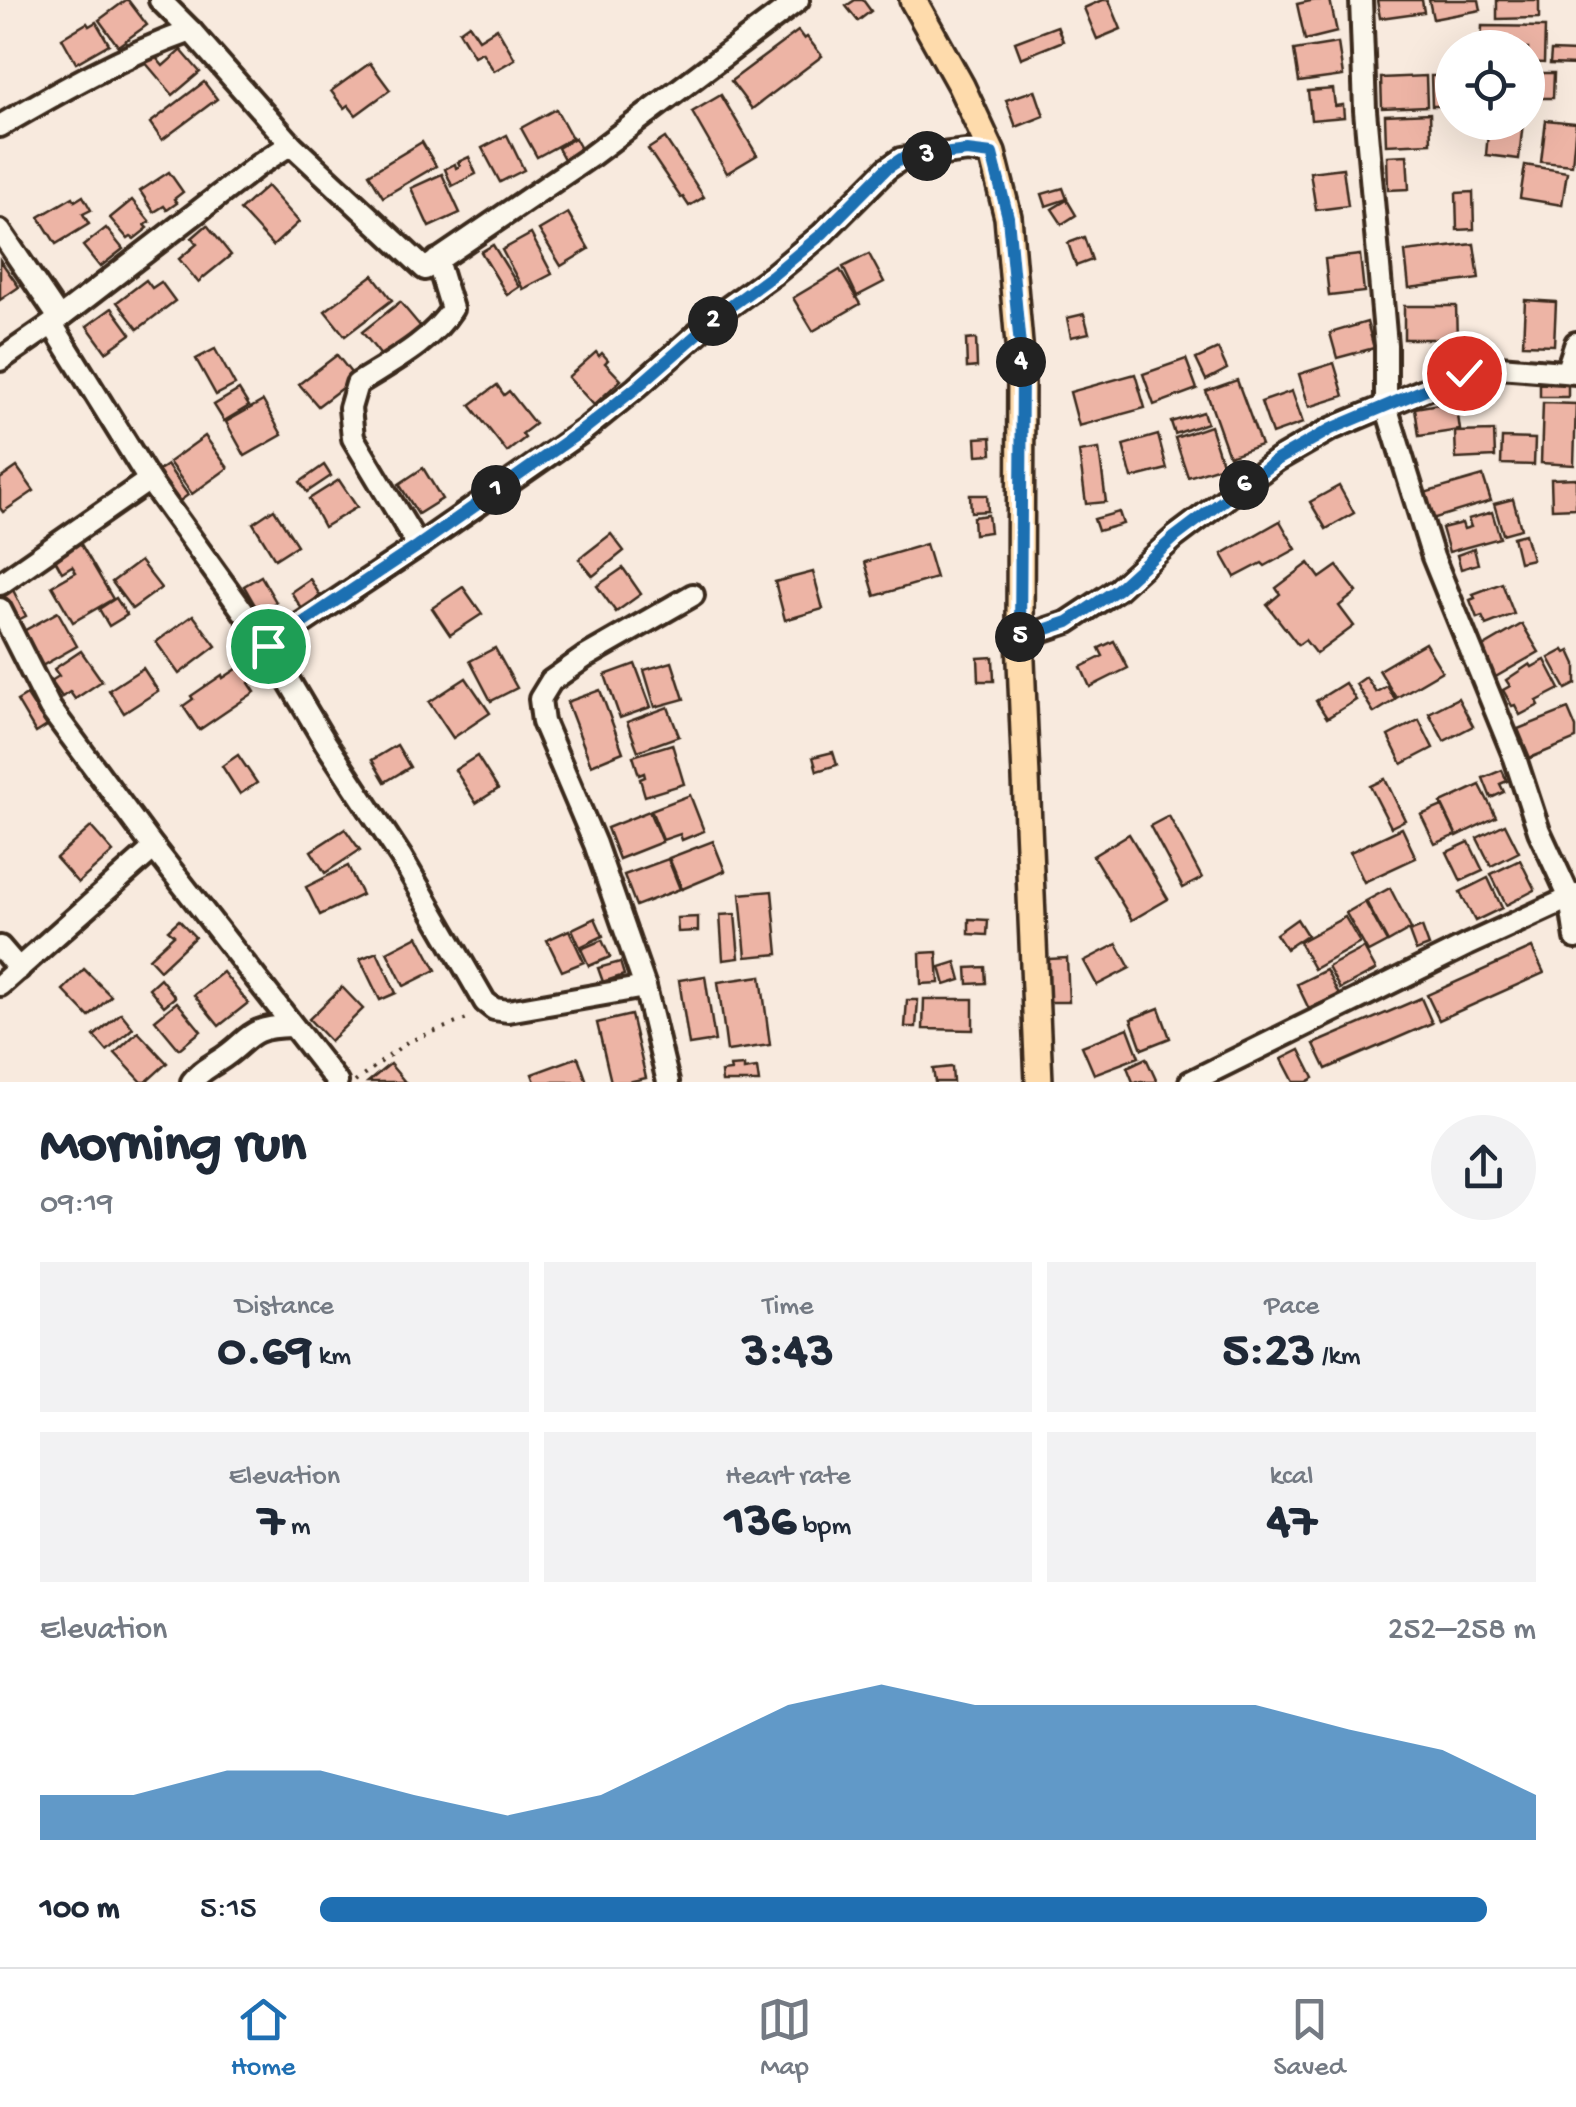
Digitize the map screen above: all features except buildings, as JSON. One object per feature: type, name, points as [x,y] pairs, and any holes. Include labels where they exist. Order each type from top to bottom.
[{"type":"main road","points":[[913,0],[961,86],[992,154],[1008,217],[1022,368],[1020,638],[1033,1077]]},
{"type":"street","points":[[160,0],[290,144],[425,269],[591,156],[798,0]]},
{"type":"street","points":[[1360,0],[1386,345],[1386,406],[1432,557],[1516,758],[1540,830],[1573,896],[1576,938]]},
{"type":"street","points":[[0,126],[128,56],[191,31]]},
{"type":"street","points":[[0,360],[290,144]]},
{"type":"street","points":[[268,646],[583,430],[822,234],[886,169],[901,159],[967,151],[992,154]]},
{"type":"street","points":[[0,231],[149,480],[268,646],[485,1002],[494,1009],[508,1011],[645,987]]},
{"type":"street","points":[[418,546],[352,438],[350,408],[358,384],[442,324],[452,309],[437,260]]},
{"type":"street","points":[[1020,638],[1068,622],[1118,589],[1175,537],[1277,460],[1331,429],[1464,373],[1499,368],[1571,372],[1576,342]]},
{"type":"street","points":[[0,584],[149,480]]},
{"type":"street","points":[[668,1082],[645,987],[595,844],[543,722],[540,699],[550,682],[585,657],[693,595]]},
{"type":"street","points":[[0,609],[50,708],[336,1082]]},
{"type":"street","points":[[0,985],[154,848]]},
{"type":"street","points":[[1190,1082],[1573,896]]},
{"type":"street","points":[[0,946],[19,969]]},
{"type":"street","points":[[192,1082],[206,1067],[262,1028],[292,1026]]},
{"type":"path","points":[[355,1082],[407,1042],[494,1009]]},
{"type":"route","points":[[268,646],[583,430],[822,234],[886,169],[901,159],[967,151],[992,154],[1008,217],[1022,368],[1020,638],[1068,622],[1118,589],[1175,537],[1277,460],[1331,429],[1464,373]]}]
